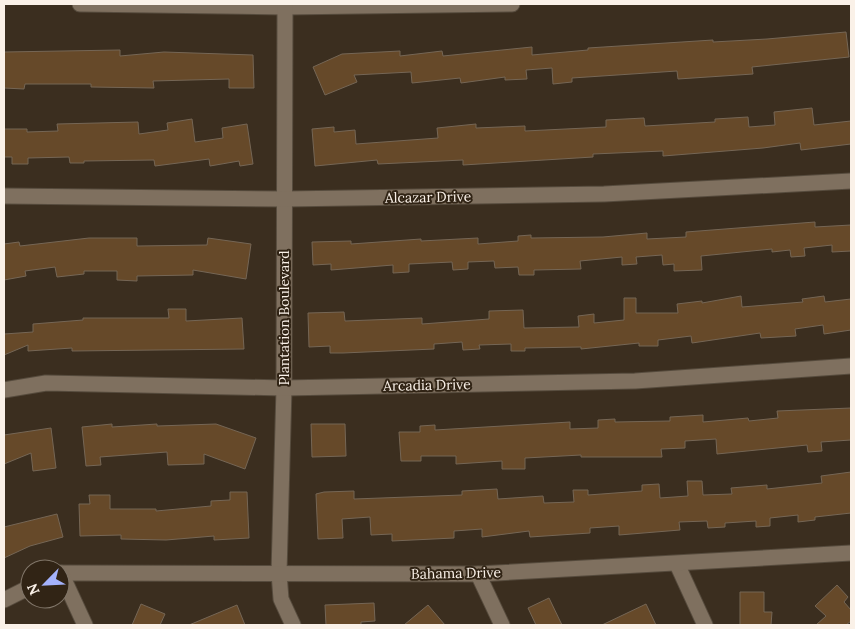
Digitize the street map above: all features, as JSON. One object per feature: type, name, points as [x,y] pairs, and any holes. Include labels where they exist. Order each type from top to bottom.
[{"type":"street","points":[[80,4],[285,7],[512,4]]},
{"type":"street","name":"Plantation Boulevard","points":[[285,7],[284,388],[279,573],[281,598],[293,625]]},
{"type":"street","name":"Alcazar Drive","points":[[4,196],[285,199],[604,194],[851,181]]},
{"type":"street","name":"Arcadia Drive","points":[[4,390],[46,383],[284,388],[635,381],[851,366]]},
{"type":"street","name":"Bahama Drive","points":[[70,573],[478,574],[851,553]]},
{"type":"street","points":[[677,564],[705,625]]},
{"type":"street","points":[[478,574],[502,625]]},
{"type":"street","points":[[4,600],[20,592]]},
{"type":"street","points":[[70,594],[85,625]]},
{"type":"building","points":[[846,32],[849,57],[752,67],[753,74],[678,79],[677,71],[572,78],[572,82],[553,84],[552,68],[526,70],[527,79],[505,80],[505,77],[461,83],[460,78],[412,83],[411,72],[354,75],[357,82],[325,95],[313,67],[342,54],[400,51],[400,56],[442,51],[443,56],[532,47],[532,55],[588,50],[588,48],[713,40],[713,42],[767,39]]},
{"type":"building","points":[[120,50],[120,56],[164,52],[253,55],[254,88],[229,88],[229,79],[153,81],[154,88],[91,87],[91,84],[25,84],[24,89],[4,88],[4,52]]},
{"type":"building","points":[[812,108],[814,125],[851,121],[851,144],[801,150],[800,143],[663,156],[663,151],[593,154],[593,157],[463,165],[463,160],[378,164],[377,160],[315,166],[312,129],[334,127],[334,132],[355,130],[356,144],[438,138],[437,128],[476,124],[476,128],[525,126],[525,131],[606,127],[606,120],[644,118],[645,126],[715,122],[715,119],[748,117],[749,127],[775,125],[774,112]]},
{"type":"building","points":[[192,119],[195,142],[223,138],[222,128],[247,124],[253,164],[240,166],[239,161],[210,166],[209,159],[155,166],[154,160],[70,163],[69,157],[28,158],[28,164],[12,164],[12,157],[4,157],[4,129],[27,129],[27,132],[58,131],[57,124],[138,122],[139,134],[168,130],[167,123]]},
{"type":"building","points":[[815,222],[815,227],[851,225],[851,251],[832,252],[832,245],[804,248],[805,256],[791,257],[790,250],[772,252],[772,249],[701,256],[702,270],[674,271],[674,264],[663,265],[662,255],[636,257],[637,264],[622,265],[622,257],[580,261],[581,269],[534,270],[534,275],[519,275],[518,267],[495,268],[494,261],[468,262],[468,269],[453,270],[452,262],[409,264],[409,272],[393,273],[393,265],[331,270],[331,264],[313,265],[312,242],[351,241],[351,244],[421,239],[421,241],[478,238],[478,244],[518,241],[518,236],[531,235],[531,238],[603,237],[647,233],[647,239],[686,237],[686,232]]},
{"type":"building","points":[[89,238],[137,238],[137,246],[207,245],[208,238],[251,244],[246,279],[193,270],[193,275],[137,276],[137,281],[117,280],[117,271],[84,271],[84,274],[57,277],[55,267],[25,271],[26,276],[4,280],[4,244],[19,242],[20,246]]},
{"type":"building","points":[[741,296],[742,307],[803,302],[802,299],[824,296],[825,302],[851,299],[851,330],[824,334],[823,325],[795,329],[796,336],[761,338],[760,333],[692,343],[691,336],[658,340],[658,346],[639,346],[639,343],[581,349],[581,347],[525,348],[525,351],[511,351],[511,344],[479,345],[480,349],[463,350],[462,342],[434,344],[434,349],[343,353],[330,353],[330,346],[309,347],[308,313],[344,312],[345,321],[422,318],[422,324],[489,319],[489,311],[523,310],[524,328],[579,327],[578,316],[594,314],[594,323],[624,320],[624,298],[636,298],[636,313],[678,313],[677,304],[702,301],[702,303]]},
{"type":"building","points":[[168,309],[186,309],[186,321],[242,318],[244,349],[72,351],[72,348],[28,351],[28,345],[4,355],[4,334],[33,332],[33,324],[83,320],[83,318],[169,318]]},
{"type":"building","points":[[851,408],[851,440],[821,442],[822,451],[808,452],[807,445],[717,454],[716,439],[685,441],[685,448],[661,449],[662,457],[581,457],[581,455],[525,458],[525,469],[502,469],[502,461],[456,464],[456,456],[421,456],[421,461],[401,461],[399,432],[420,432],[420,426],[435,425],[435,430],[570,422],[570,429],[598,428],[598,420],[615,419],[615,422],[670,421],[670,417],[703,415],[703,422],[748,418],[749,421],[778,418],[777,411]]},
{"type":"building","points":[[112,424],[112,427],[157,424],[157,426],[216,424],[256,438],[245,469],[204,454],[204,464],[168,465],[167,452],[100,457],[101,465],[86,466],[82,427]]},
{"type":"building","points":[[311,424],[345,424],[346,456],[312,457]]},
{"type":"building","points":[[51,428],[56,468],[33,471],[31,453],[4,464],[4,435]]},
{"type":"building","points":[[851,472],[851,513],[815,517],[815,520],[798,522],[798,515],[770,518],[770,526],[756,527],[756,521],[725,523],[725,527],[708,528],[707,521],[679,522],[680,530],[619,535],[619,526],[590,528],[590,533],[530,537],[529,531],[482,537],[482,529],[454,531],[454,538],[392,541],[392,534],[371,535],[370,517],[342,519],[343,538],[318,539],[316,494],[324,492],[354,491],[354,499],[462,495],[462,491],[497,489],[498,499],[543,496],[544,503],[574,502],[573,490],[588,490],[588,495],[642,491],[642,485],[659,484],[660,498],[688,496],[687,481],[702,481],[703,495],[732,494],[731,488],[767,485],[767,489],[822,483],[821,476]]},
{"type":"building","points":[[230,492],[247,492],[249,538],[214,540],[214,536],[166,540],[121,539],[121,535],[80,536],[79,504],[90,504],[89,495],[110,495],[110,509],[156,509],[156,511],[211,506],[211,501],[230,500]]},
{"type":"building","points":[[57,514],[63,537],[30,546],[4,558],[4,527]]},
{"type":"building","points":[[837,585],[848,597],[844,602],[851,610],[851,621],[846,625],[816,625],[826,616],[815,606]]},
{"type":"building","points":[[740,592],[764,592],[764,612],[772,612],[771,625],[740,625]]},
{"type":"building","points":[[549,598],[562,625],[536,625],[528,608]]},
{"type":"building","points":[[374,603],[375,621],[361,622],[361,625],[326,625],[325,605]]},
{"type":"building","points":[[141,604],[165,614],[160,625],[132,625]]},
{"type":"building","points":[[646,604],[656,625],[602,625]]},
{"type":"building","points":[[237,605],[245,625],[189,625]]},
{"type":"building","points":[[428,605],[445,625],[404,625]]}]
